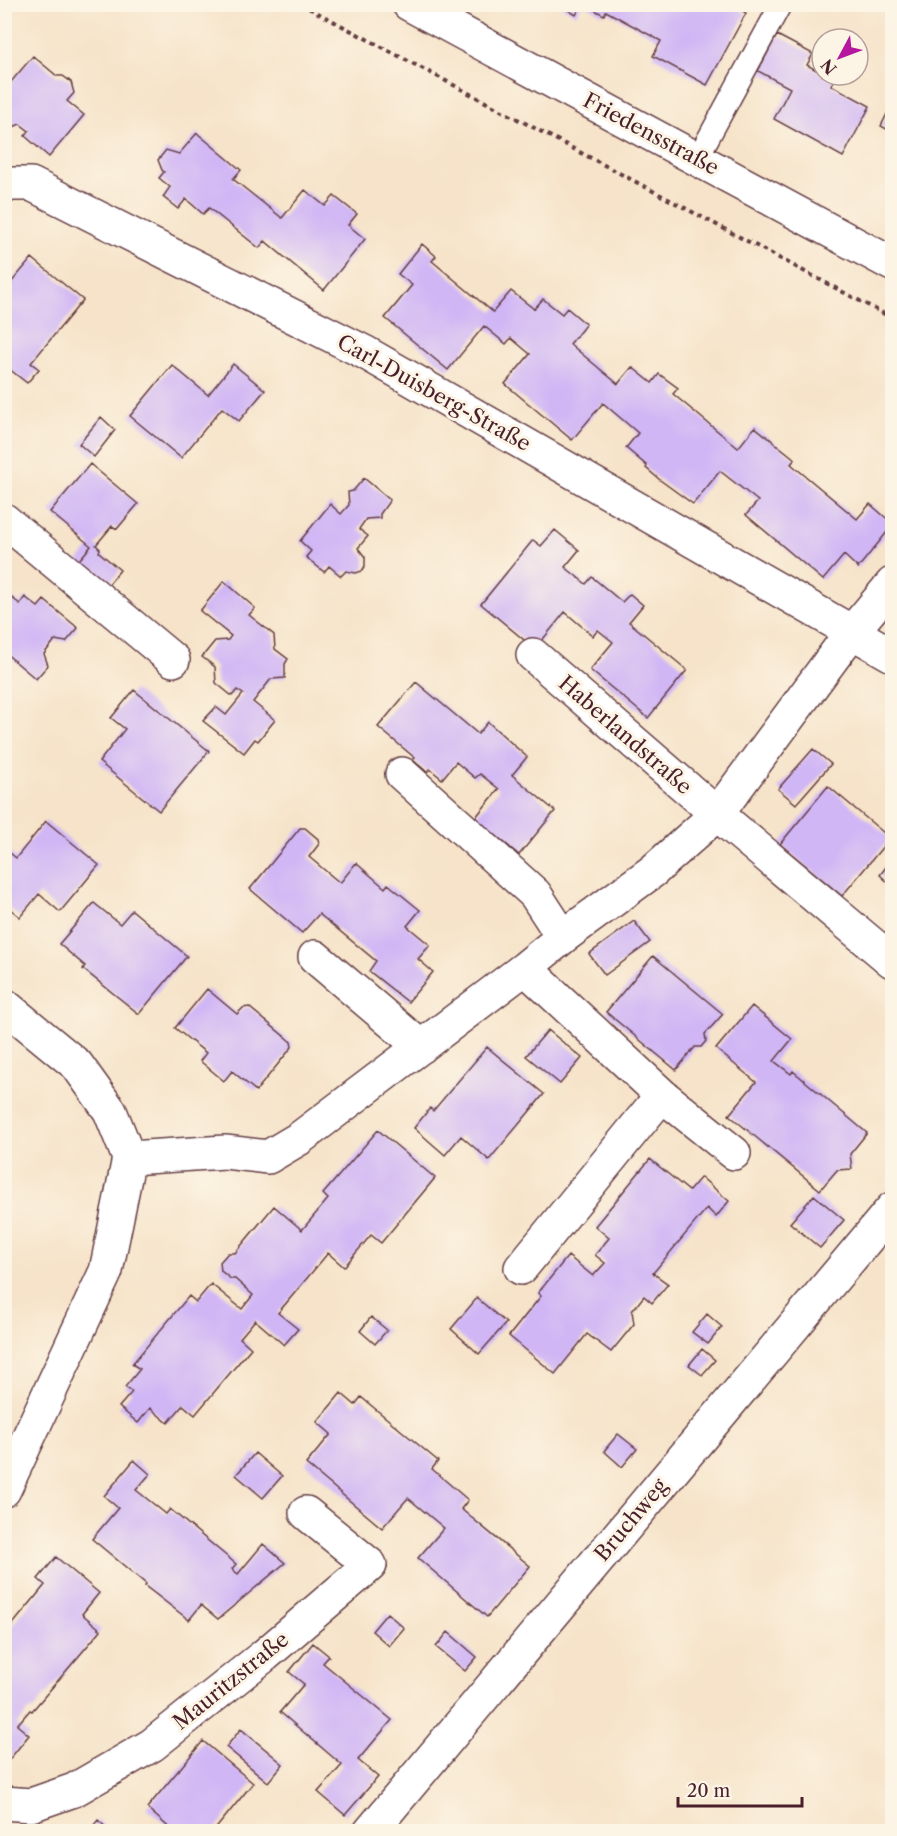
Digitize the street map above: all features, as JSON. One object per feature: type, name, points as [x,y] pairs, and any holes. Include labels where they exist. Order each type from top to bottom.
[{"type":"street","name":"Friedensstraße","points":[[409,4],[892,264]]},
{"type":"street","name":"Carl-Duisberg-Straße","points":[[4,187],[9,184],[31,184],[366,353],[851,633]]},
{"type":"street","points":[[4,520],[173,660]]},
{"type":"street","points":[[129,1158],[225,1152],[268,1157],[300,1138],[653,871],[717,814],[851,633],[892,584]]},
{"type":"street","points":[[851,633],[892,655]]},
{"type":"street","name":"Haberlandstraße","points":[[533,655],[892,961]]},
{"type":"street","points":[[402,774],[535,894],[563,937]]},
{"type":"street","points":[[315,957],[420,1047]]},
{"type":"street","points":[[525,968],[662,1095],[734,1153]]},
{"type":"street","points":[[4,1005],[77,1065],[110,1111],[129,1158],[106,1271],[4,1490]]},
{"type":"street","points":[[521,1268],[662,1095]]},
{"type":"street","name":"Bruchweg","points":[[370,1832],[892,1209]]},
{"type":"street","name":"Mauritzstraße","points":[[4,1803],[31,1805],[74,1790],[152,1745],[265,1655],[370,1565],[306,1513]]},
{"type":"lane","points":[[697,159],[781,4]]},
{"type":"path","points":[[301,4],[892,318]]},
{"type":"building","points":[[558,4],[582,4],[576,15]]},
{"type":"building","points":[[583,4],[731,4],[746,13],[707,85],[653,56],[661,41],[606,11],[604,15]]},
{"type":"building","points":[[777,35],[810,52],[807,65],[810,67],[810,87],[835,87],[870,106],[843,157],[774,119],[790,88],[758,71]]},
{"type":"building","points":[[33,56],[57,76],[63,76],[71,82],[74,93],[67,101],[84,115],[49,157],[25,136],[29,131],[20,124],[13,127],[4,119],[4,90]]},
{"type":"building","points":[[892,104],[892,132],[881,126]]},
{"type":"building","points":[[197,133],[241,170],[233,179],[282,218],[305,190],[325,206],[334,196],[357,214],[348,225],[365,239],[324,290],[265,241],[259,248],[209,208],[203,214],[186,199],[178,209],[163,197],[170,187],[159,178],[164,172],[158,160],[166,150],[179,154]]},
{"type":"building","points":[[422,244],[436,256],[432,261],[493,312],[511,291],[534,309],[543,299],[562,314],[567,308],[586,324],[570,344],[618,384],[632,367],[652,383],[659,374],[678,388],[673,394],[738,448],[755,427],[795,459],[791,464],[857,519],[870,504],[892,523],[892,526],[858,568],[844,555],[823,580],[746,515],[758,501],[720,471],[693,504],[660,480],[626,448],[638,433],[603,403],[572,440],[505,384],[530,354],[511,338],[506,344],[484,326],[448,370],[385,318],[412,285],[398,274]]},
{"type":"building","points":[[32,258],[83,300],[31,363],[39,369],[27,383],[4,365],[4,345],[6,343],[4,341],[4,291]]},
{"type":"building","points":[[233,364],[265,390],[239,421],[222,408],[181,458],[130,416],[172,365],[208,395]]},
{"type":"building","points":[[101,417],[115,430],[94,457],[79,444]]},
{"type":"building","points":[[90,464],[138,504],[117,529],[112,526],[96,545],[100,549],[99,552],[120,570],[105,589],[75,565],[91,546],[50,512]]},
{"type":"building","points":[[364,478],[390,500],[380,514],[380,518],[366,519],[359,529],[368,536],[358,548],[365,557],[365,566],[362,571],[356,573],[346,571],[341,576],[329,566],[324,572],[306,557],[311,551],[300,541],[330,504],[341,514],[349,505],[348,492],[353,491]]},
{"type":"building","points":[[555,530],[579,550],[565,567],[586,584],[592,577],[622,602],[630,594],[643,605],[629,622],[687,670],[648,718],[590,670],[613,642],[598,630],[593,636],[565,612],[535,649],[481,604],[533,540],[541,546]]},
{"type":"building","points":[[224,581],[255,608],[249,615],[274,635],[275,649],[288,659],[285,664],[285,678],[271,679],[253,702],[275,720],[258,741],[255,739],[244,753],[203,721],[216,707],[226,715],[243,694],[237,690],[232,696],[216,683],[215,667],[202,657],[215,641],[228,640],[231,636],[200,611]]},
{"type":"building","points":[[4,592],[20,604],[25,597],[38,607],[44,600],[78,628],[66,642],[55,640],[44,654],[48,665],[36,679],[4,652]]},
{"type":"building","points":[[416,682],[478,734],[488,722],[527,757],[512,775],[555,811],[519,855],[475,818],[499,789],[480,774],[475,778],[456,762],[442,779],[430,769],[427,772],[413,760],[415,758],[378,727]]},
{"type":"building","points":[[134,690],[209,751],[159,811],[99,762],[125,729],[111,718]]},
{"type":"building","points":[[813,749],[831,764],[796,804],[778,789]]},
{"type":"building","points":[[828,786],[890,838],[842,896],[780,844]]},
{"type":"building","points":[[46,821],[99,865],[60,912],[39,894],[20,917],[4,904],[4,848],[16,858]]},
{"type":"building","points":[[300,828],[305,828],[318,839],[319,844],[309,857],[340,883],[356,863],[385,888],[388,884],[420,910],[407,926],[430,945],[418,959],[433,972],[408,1002],[369,971],[376,961],[319,914],[302,933],[250,889]]},
{"type":"building","points":[[892,859],[892,886],[880,875]]},
{"type":"building","points":[[94,903],[120,924],[132,910],[187,956],[139,1014],[83,969],[85,966],[59,944]]},
{"type":"building","points":[[634,921],[650,942],[605,975],[589,954]]},
{"type":"building","points":[[653,956],[723,1014],[705,1034],[706,1041],[701,1047],[695,1047],[676,1070],[606,1012]]},
{"type":"building","points":[[207,989],[237,1014],[243,1008],[249,1007],[291,1042],[292,1047],[256,1091],[232,1071],[224,1081],[200,1061],[206,1053],[175,1028]]},
{"type":"building","points":[[752,1006],[792,1039],[774,1061],[791,1074],[793,1071],[867,1133],[850,1154],[852,1169],[837,1170],[820,1190],[729,1115],[756,1082],[716,1049]]},
{"type":"building","points":[[548,1030],[582,1058],[560,1084],[526,1056]]},
{"type":"building","points":[[487,1047],[544,1094],[489,1160],[461,1136],[445,1155],[414,1128],[430,1108],[433,1111]]},
{"type":"building","points":[[378,1130],[435,1178],[381,1243],[371,1235],[344,1267],[328,1253],[278,1313],[298,1329],[284,1345],[255,1320],[240,1338],[251,1348],[195,1415],[183,1405],[168,1423],[150,1408],[138,1423],[119,1407],[132,1392],[125,1387],[140,1369],[132,1364],[189,1296],[196,1302],[211,1284],[242,1309],[253,1295],[235,1279],[231,1279],[221,1271],[220,1262],[228,1253],[235,1253],[274,1206],[302,1230],[328,1199],[323,1194]]},
{"type":"building","points":[[650,1159],[689,1191],[701,1177],[729,1201],[716,1217],[707,1208],[653,1273],[668,1284],[652,1303],[644,1296],[632,1311],[634,1324],[611,1352],[587,1334],[555,1374],[509,1336],[541,1296],[538,1293],[568,1256],[593,1276],[605,1263],[595,1255],[609,1238],[595,1226]]},
{"type":"building","points":[[814,1195],[844,1220],[820,1248],[790,1223]]},
{"type":"building","points":[[477,1298],[506,1323],[479,1354],[451,1329]]},
{"type":"building","points":[[707,1314],[722,1327],[708,1344],[692,1332]]},
{"type":"building","points":[[371,1317],[387,1330],[375,1344],[360,1331]]},
{"type":"building","points":[[702,1349],[715,1360],[702,1375],[689,1365]]},
{"type":"building","points":[[341,1393],[355,1405],[361,1397],[438,1461],[432,1469],[468,1500],[461,1509],[530,1566],[487,1617],[418,1558],[444,1528],[408,1498],[382,1528],[306,1464],[331,1434],[317,1422]]},
{"type":"building","points":[[618,1434],[637,1449],[622,1467],[604,1451]]},
{"type":"building","points":[[255,1453],[282,1476],[263,1498],[236,1475]]},
{"type":"building","points":[[134,1460],[150,1474],[136,1490],[166,1514],[170,1509],[236,1564],[232,1569],[238,1574],[263,1544],[285,1563],[218,1619],[201,1605],[189,1620],[145,1586],[146,1584],[92,1539],[118,1508],[104,1496]]},
{"type":"building","points":[[56,1557],[99,1593],[82,1614],[101,1630],[32,1711],[30,1710],[17,1725],[29,1735],[9,1760],[4,1756],[4,1635],[45,1585],[38,1579]]},
{"type":"building","points":[[387,1613],[404,1628],[389,1646],[372,1631]]},
{"type":"building","points":[[448,1632],[477,1657],[465,1671],[436,1647]]},
{"type":"building","points":[[313,1643],[329,1656],[323,1663],[392,1720],[358,1760],[378,1777],[345,1815],[318,1792],[342,1765],[280,1712],[304,1684],[289,1672]]},
{"type":"building","points":[[241,1729],[283,1764],[268,1782],[226,1747]]},
{"type":"building","points":[[203,1741],[253,1783],[213,1832],[174,1832],[147,1808]]},
{"type":"building","points":[[98,1820],[111,1832],[88,1832]]}]
